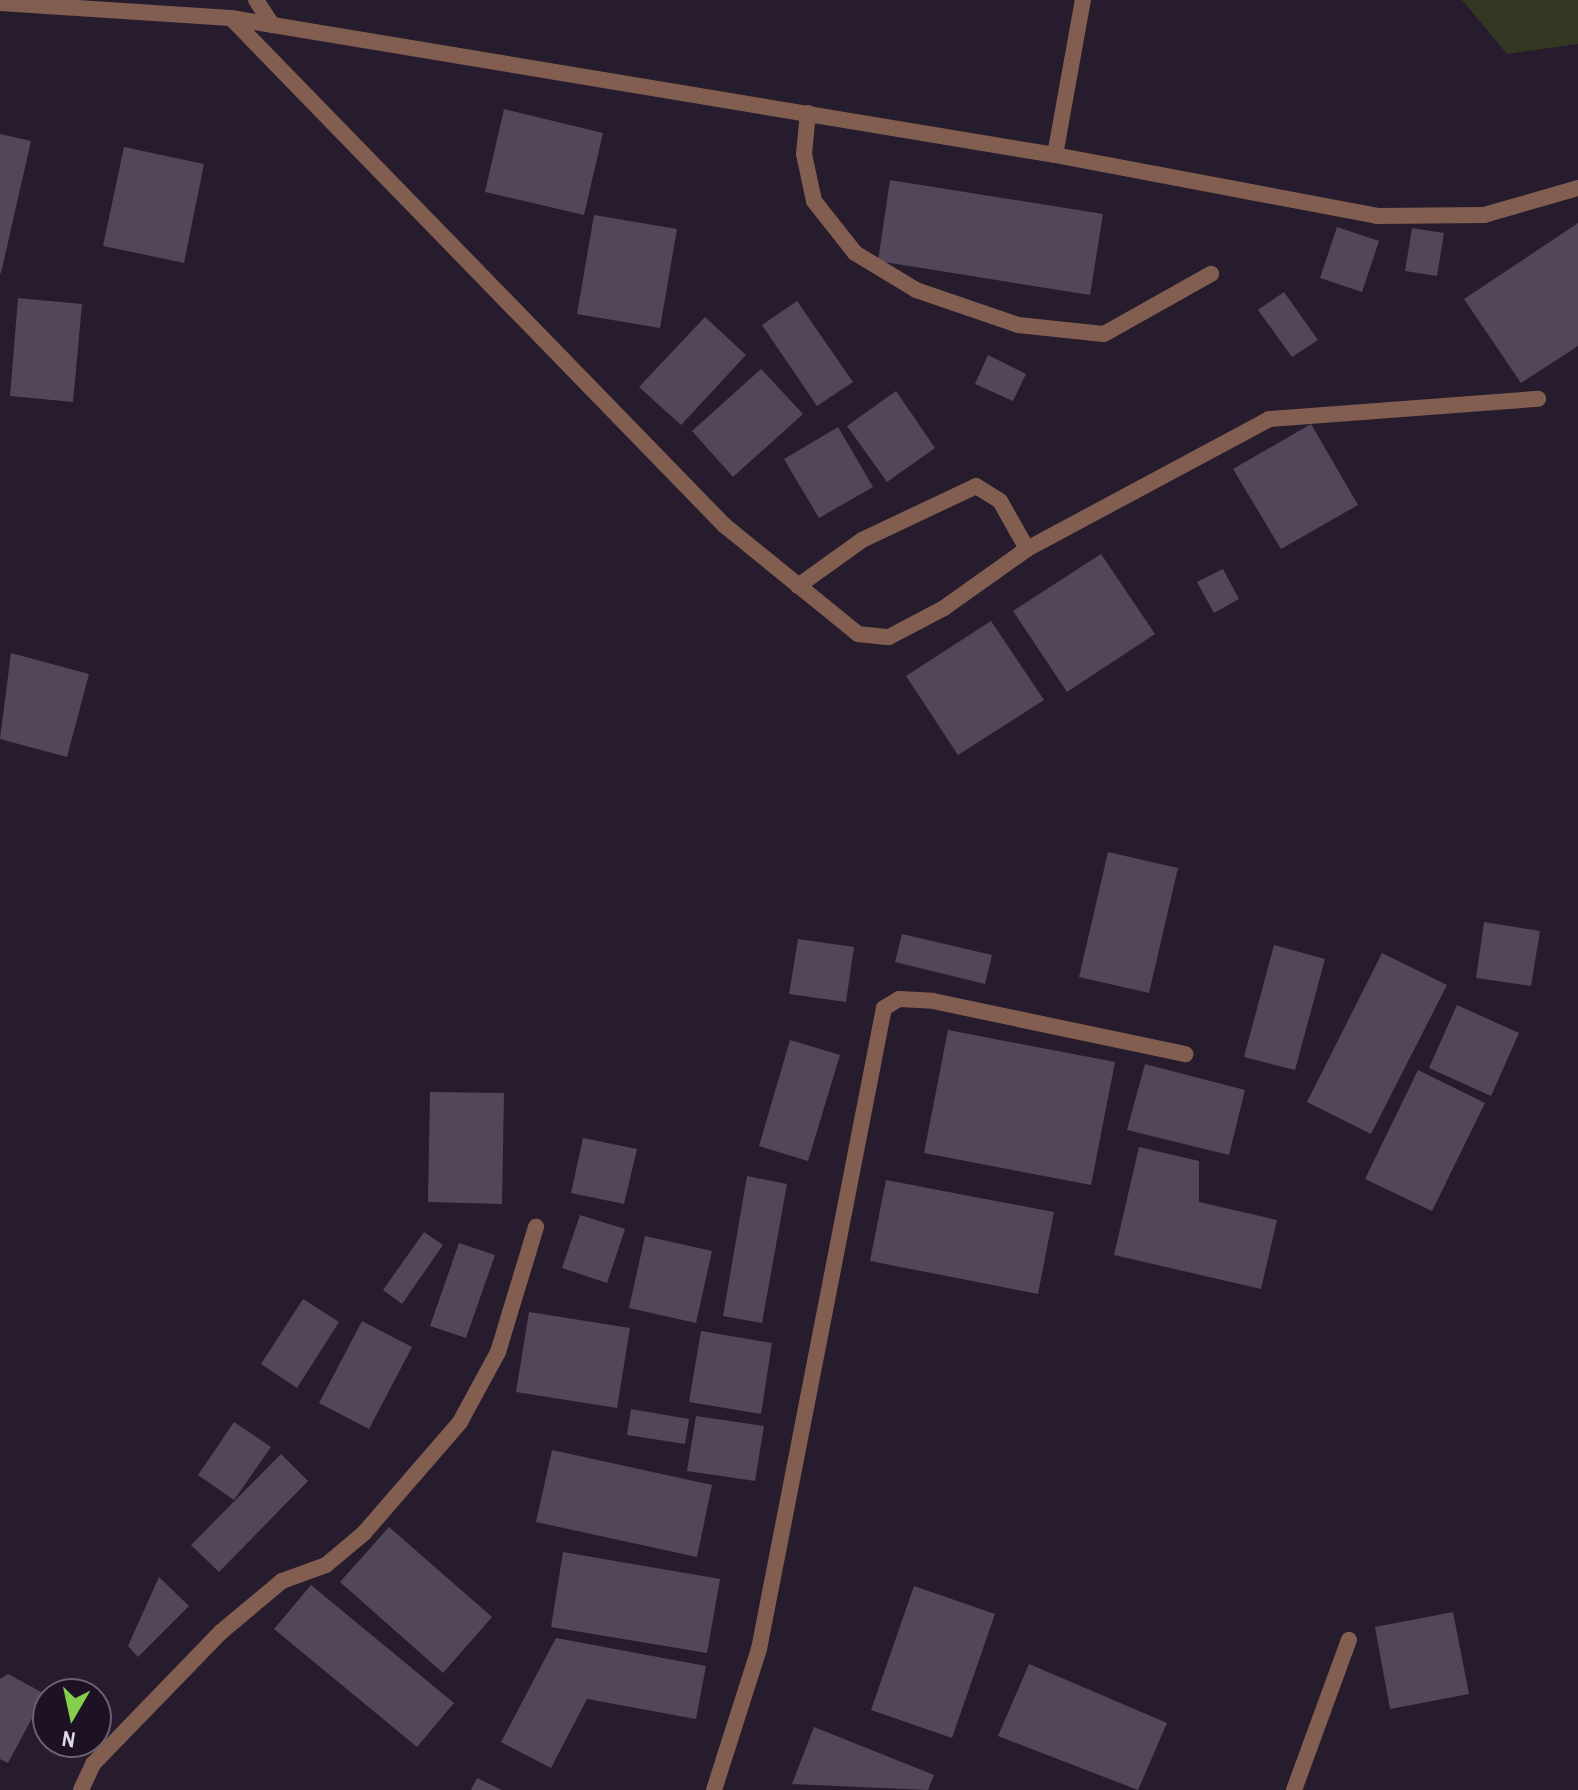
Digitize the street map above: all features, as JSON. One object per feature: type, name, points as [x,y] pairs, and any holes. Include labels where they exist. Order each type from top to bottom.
[{"type":"street","points":[[256,0],[272,25]]},
{"type":"street","points":[[1055,155],[1083,0]]},
{"type":"street","points":[[0,3],[231,18],[1055,155],[1377,216],[1484,215],[1578,188]]},
{"type":"street","points":[[231,18],[724,525],[858,634],[889,637],[1027,549],[1269,419],[1538,399]]},
{"type":"street","points":[[808,113],[804,154],[814,201],[855,253],[916,290],[1018,325],[1104,334],[1211,274]]},
{"type":"street","points":[[798,586],[862,540],[976,486],[1000,501],[1027,549]]},
{"type":"street","points":[[714,1790],[759,1649],[884,1008],[899,999],[933,1001],[1185,1054]]},
{"type":"street","points":[[81,1790],[93,1764],[210,1642],[282,1581],[326,1565],[364,1533],[460,1422],[498,1352],[536,1227]]},
{"type":"street","points":[[1294,1790],[1349,1640]]},
{"type":"green space","points":[[1462,0],[1578,0],[1578,44],[1507,54]]},
{"type":"building","points":[[504,109],[603,133],[584,215],[485,192]]},
{"type":"building","points":[[0,134],[31,141],[1,273],[0,273]]},
{"type":"building","points":[[124,147],[204,164],[184,263],[103,246]]},
{"type":"building","points":[[890,180],[1103,214],[1090,295],[878,261]]},
{"type":"building","points":[[594,215],[677,229],[660,328],[577,314]]},
{"type":"building","points":[[1578,223],[1578,346],[1521,383],[1464,299]]},
{"type":"building","points":[[1337,227],[1379,241],[1362,292],[1320,278]]},
{"type":"building","points":[[1412,228],[1444,233],[1437,276],[1405,271]]},
{"type":"building","points":[[1284,292],[1318,340],[1292,357],[1258,310]]},
{"type":"building","points":[[18,298],[82,304],[73,402],[10,396]]},
{"type":"building","points":[[797,301],[853,382],[817,406],[762,325]]},
{"type":"building","points":[[705,317],[746,355],[681,425],[639,387]]},
{"type":"building","points":[[988,355],[1026,374],[1013,401],[975,384]]},
{"type":"building","points":[[761,369],[803,414],[733,477],[692,431]]},
{"type":"building","points":[[896,391],[935,448],[887,482],[847,426]]},
{"type":"building","points":[[1311,424],[1358,505],[1281,549],[1233,469]]},
{"type":"building","points":[[838,427],[873,487],[819,518],[784,459]]},
{"type":"building","points":[[1101,554],[1155,634],[1067,692],[1013,611]]},
{"type":"building","points":[[1223,569],[1239,599],[1214,613],[1197,582]]},
{"type":"building","points":[[991,621],[1044,700],[958,755],[906,676]]},
{"type":"building","points":[[11,653],[89,674],[67,757],[0,739]]},
{"type":"building","points":[[1108,852],[1178,868],[1149,993],[1079,977]]},
{"type":"building","points":[[1484,922],[1540,931],[1531,986],[1476,978]]},
{"type":"building","points":[[902,934],[992,955],[985,984],[895,962]]},
{"type":"building","points":[[798,939],[854,947],[846,1002],[789,994]]},
{"type":"building","points":[[1274,945],[1325,959],[1295,1070],[1244,1057]]},
{"type":"building","points":[[1382,953],[1447,985],[1371,1134],[1307,1102]]},
{"type":"building","points":[[1457,1005],[1519,1033],[1491,1096],[1429,1068]]},
{"type":"building","points":[[948,1030],[1115,1062],[1091,1185],[924,1153]]},
{"type":"building","points":[[790,1040],[840,1055],[808,1161],[759,1146]]},
{"type":"building","points":[[1145,1064],[1245,1090],[1229,1155],[1127,1130]]},
{"type":"building","points":[[1418,1070],[1485,1103],[1432,1211],[1365,1179]]},
{"type":"building","points":[[430,1092],[504,1093],[502,1204],[428,1202]]},
{"type":"building","points":[[583,1138],[637,1149],[624,1204],[571,1193]]},
{"type":"building","points":[[1139,1147],[1199,1161],[1199,1202],[1277,1220],[1261,1289],[1114,1255]]},
{"type":"building","points":[[747,1176],[787,1184],[762,1323],[723,1316]]},
{"type":"building","points":[[886,1180],[1054,1212],[1038,1294],[870,1261]]},
{"type":"building","points":[[580,1215],[625,1229],[607,1283],[562,1268]]},
{"type":"building","points":[[424,1232],[443,1245],[402,1304],[383,1290]]},
{"type":"building","points":[[645,1236],[712,1251],[696,1323],[629,1308]]},
{"type":"building","points":[[459,1243],[495,1255],[466,1338],[430,1326]]},
{"type":"building","points":[[303,1299],[339,1322],[297,1388],[261,1364]]},
{"type":"building","points":[[529,1312],[630,1328],[617,1408],[516,1392]]},
{"type":"building","points":[[362,1321],[412,1347],[369,1429],[319,1403]]},
{"type":"building","points":[[701,1331],[772,1343],[761,1414],[689,1402]]},
{"type":"building","points":[[631,1409],[689,1419],[685,1444],[627,1435]]},
{"type":"building","points":[[696,1416],[764,1426],[755,1481],[687,1471]]},
{"type":"building","points":[[234,1422],[271,1447],[234,1500],[198,1475]]},
{"type":"building","points":[[552,1450],[712,1485],[697,1557],[536,1522]]},
{"type":"building","points":[[281,1454],[308,1481],[219,1572],[191,1545]]},
{"type":"building","points":[[389,1527],[492,1617],[443,1673],[340,1582]]},
{"type":"building","points":[[563,1552],[720,1579],[707,1653],[551,1627]]},
{"type":"building","points":[[159,1577],[189,1606],[138,1657],[128,1646]]},
{"type":"building","points":[[311,1585],[454,1703],[417,1747],[274,1629]]},
{"type":"building","points":[[914,1586],[995,1614],[952,1738],[871,1710]]},
{"type":"building","points":[[1453,1612],[1469,1694],[1390,1709],[1375,1627]]},
{"type":"building","points":[[556,1638],[706,1666],[696,1719],[587,1699],[551,1768],[501,1742]]},
{"type":"building","points":[[1029,1664],[1167,1723],[1138,1790],[998,1736]]},
{"type":"building","points":[[8,1674],[32,1687],[32,1718],[8,1763],[0,1759],[0,1679]]},
{"type":"building","points":[[814,1727],[934,1775],[928,1790],[792,1784]]},
{"type":"building","points":[[477,1778],[502,1790],[471,1790]]}]
